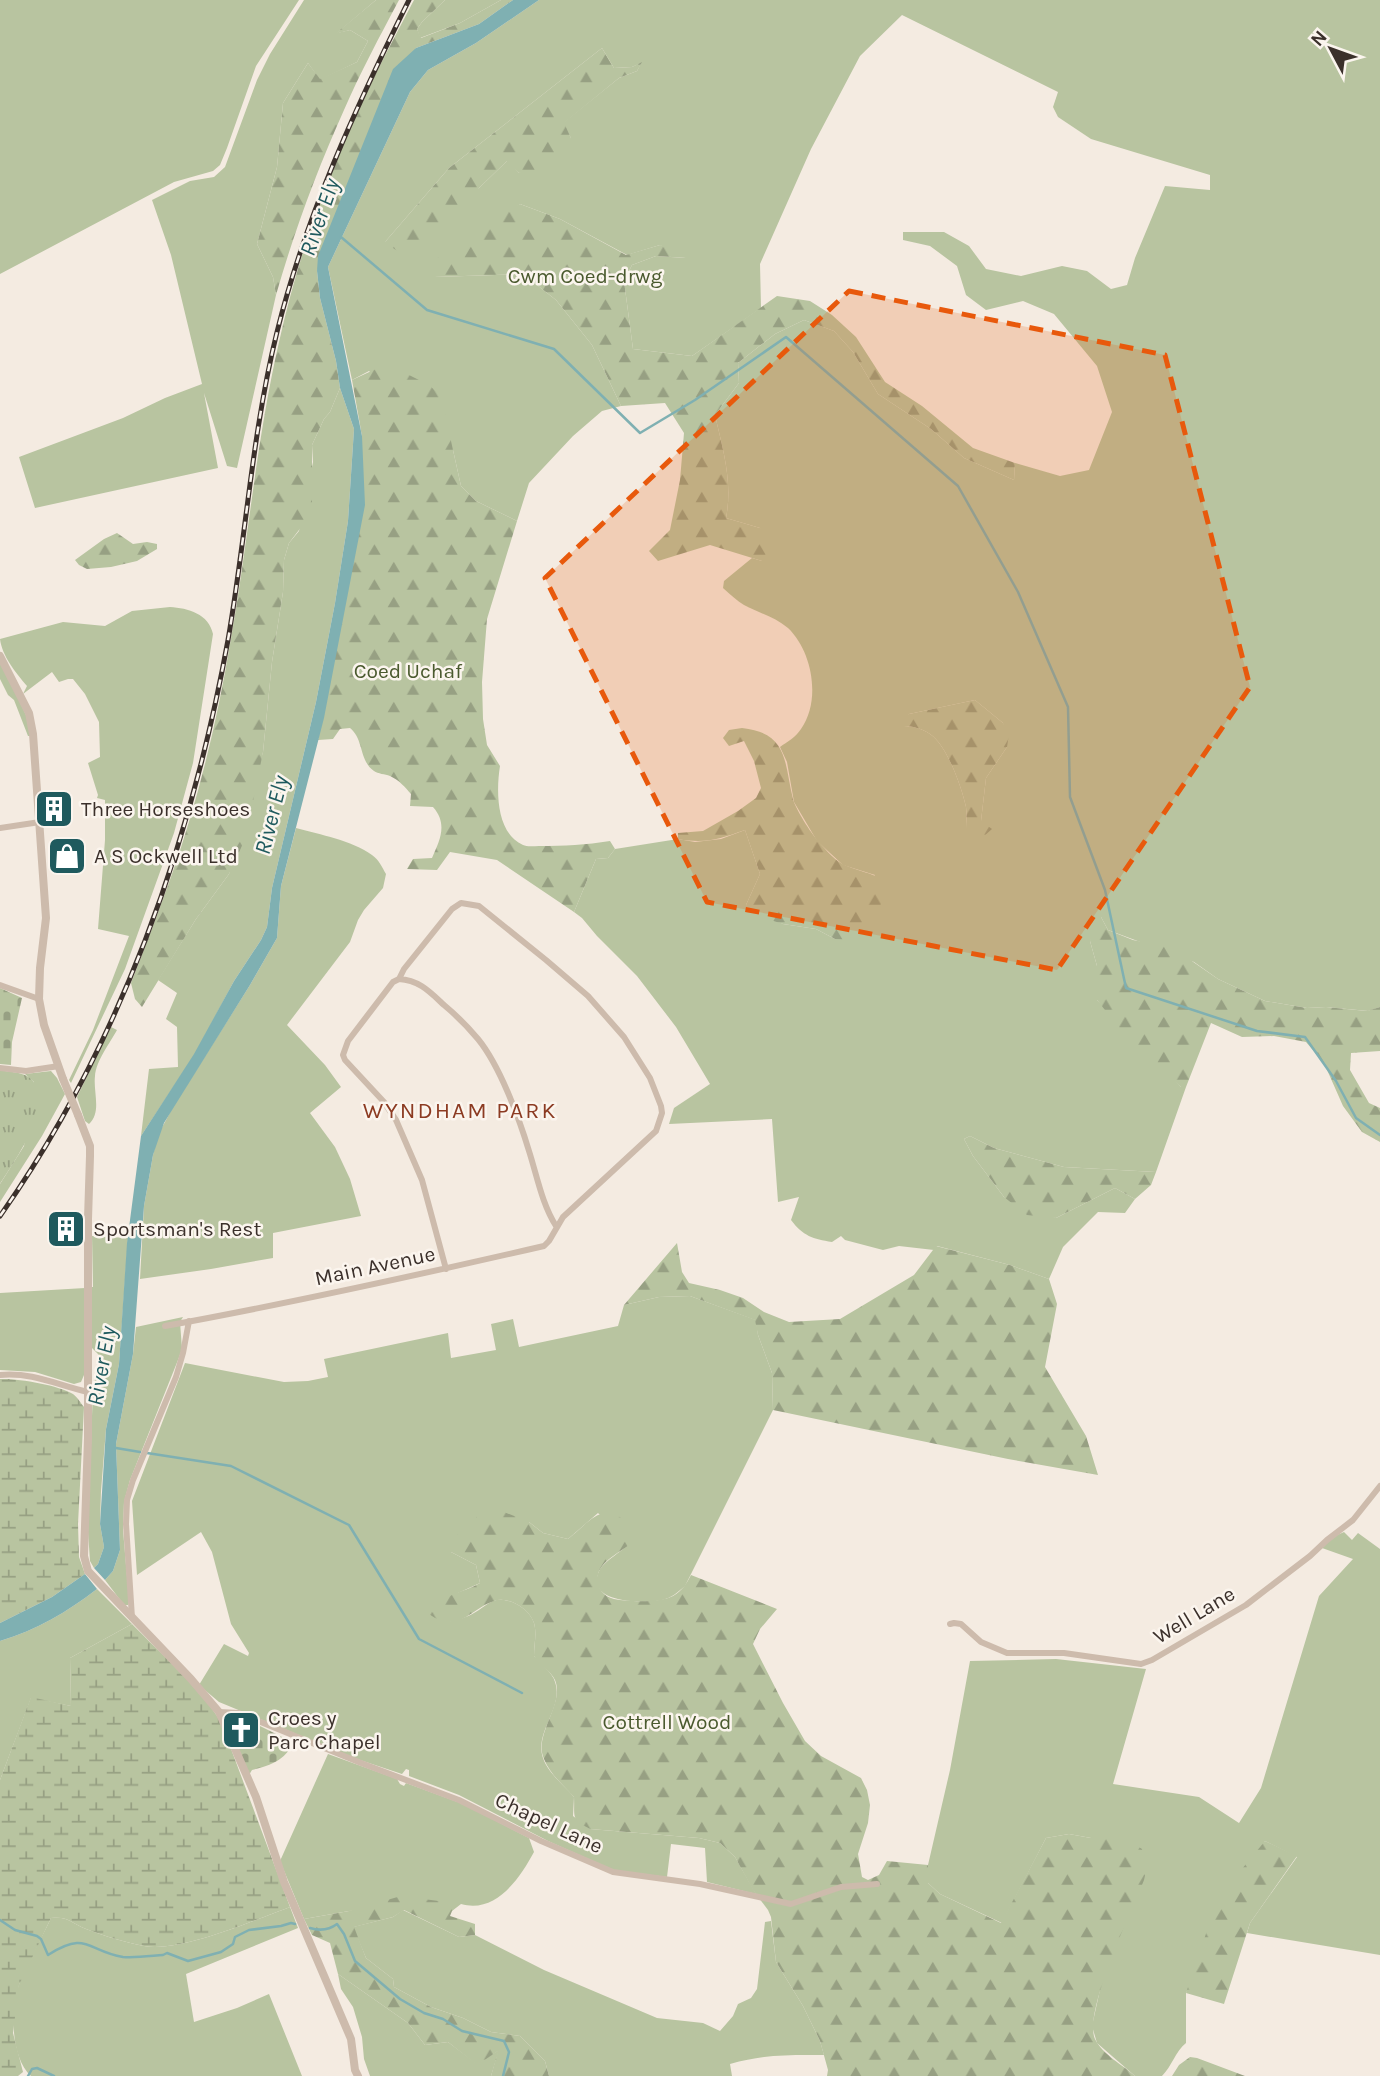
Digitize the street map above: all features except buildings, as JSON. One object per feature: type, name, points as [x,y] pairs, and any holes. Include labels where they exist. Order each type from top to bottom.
[{"type":"street","points":[[0,656],[29,713],[33,734],[46,918],[39,999],[44,1025],[90,1146],[84,1556],[88,1571],[219,1712],[256,1797],[284,1882],[351,2039],[358,2076]]},
{"type":"street","points":[[0,828],[40,822]]},
{"type":"street","name":"Main Avenue","points":[[165,1326],[257,1309],[544,1246],[564,1217],[656,1131],[662,1113],[661,1106],[650,1078],[624,1037],[587,996],[479,906],[461,903],[452,909],[399,979]]},
{"type":"street","points":[[446,1269],[422,1180],[396,1120],[343,1055],[348,1041],[393,982],[399,979],[418,983],[428,989],[455,1014],[488,1054],[511,1103],[549,1216],[556,1226]]},
{"type":"street","points":[[0,985],[39,999]]},
{"type":"street","points":[[0,1068],[26,1071],[59,1066]]},
{"type":"street","points":[[132,1618],[127,1500],[176,1377],[189,1321]]},
{"type":"street","points":[[0,1375],[15,1373],[44,1378],[88,1392]]},
{"type":"street","name":"Well Lane","points":[[950,1625],[961,1624],[981,1642],[1007,1653],[1064,1653],[1141,1664],[1246,1605],[1353,1520],[1380,1486]]},
{"type":"street","name":"Chapel Lane","points":[[219,1712],[239,1713],[459,1800],[541,1841],[613,1872],[700,1884],[791,1904],[841,1887],[877,1884]]},
{"type":"highlighted area","points":[[849,291],[1165,355],[1250,687],[1057,970],[707,902],[545,578]]},
{"type":"green space","points":[[0,0],[299,0],[256,66],[220,165],[213,171],[174,182],[0,274]]},
{"type":"green space","points":[[304,0],[376,0],[337,33],[350,30],[368,41],[357,62],[320,80],[308,63],[283,103],[277,167],[257,244],[273,277],[276,295],[237,468],[227,466],[204,393],[218,468],[35,508],[19,457],[123,418],[202,384],[171,255],[152,200],[190,181],[214,177],[225,167],[257,80]]},
{"type":"green space","points":[[376,0],[399,0],[357,82],[325,155],[298,225],[276,295],[273,277],[257,244],[277,167],[283,103],[308,63],[320,79],[357,62],[368,41],[350,30],[335,34]]},
{"type":"green space","points":[[414,0],[445,0],[417,29],[421,38],[460,23],[501,0],[513,0],[479,24],[416,48],[317,271],[320,298],[340,388],[312,445],[312,513],[289,543],[284,560],[283,592],[272,662],[263,752],[246,837],[229,874],[196,919],[142,1007],[135,999],[131,983],[181,846],[213,732],[236,606],[264,417],[297,271],[338,156]]},
{"type":"green space","points":[[445,0],[501,0],[460,23],[420,38],[417,29]]},
{"type":"green space","points":[[539,0],[1380,0],[1380,1007],[1368,1011],[1307,1008],[1265,1001],[1218,979],[1194,962],[1108,930],[1101,917],[1090,941],[1097,966],[1097,1000],[1181,1087],[1186,1087],[1156,1172],[1064,1167],[994,1148],[970,1136],[964,1139],[973,1156],[1004,1197],[1056,1218],[1115,1188],[1135,1199],[1125,1213],[1098,1212],[1063,1247],[1049,1279],[1010,1265],[937,1246],[934,1250],[899,1246],[883,1250],[845,1240],[841,1236],[832,1242],[804,1233],[791,1220],[799,1197],[778,1202],[772,1119],[669,1124],[674,1108],[710,1084],[676,1027],[637,976],[574,912],[596,859],[608,858],[615,849],[678,839],[695,842],[721,839],[745,830],[760,874],[746,905],[783,924],[816,929],[835,939],[875,875],[843,865],[817,841],[794,802],[787,762],[780,747],[799,732],[807,718],[812,691],[808,663],[797,638],[783,624],[744,605],[723,588],[724,581],[752,558],[762,561],[760,528],[726,518],[728,479],[715,415],[739,383],[738,363],[775,334],[804,320],[834,331],[853,352],[878,394],[931,429],[964,458],[1014,480],[1015,463],[1060,476],[1089,470],[1112,412],[1097,366],[1054,314],[1023,301],[986,310],[966,295],[957,266],[930,246],[903,240],[903,232],[944,232],[969,246],[986,269],[1021,276],[1062,266],[1087,271],[1111,289],[1127,285],[1135,258],[1165,186],[1210,190],[1210,175],[1091,139],[1058,117],[1053,107],[1058,92],[902,15],[860,56],[811,149],[760,264],[761,308],[692,356],[633,349],[624,281],[632,265],[656,256],[686,258],[660,245],[627,255],[560,219],[520,204],[435,277],[523,274],[556,300],[592,345],[621,406],[602,411],[573,436],[529,483],[517,521],[476,501],[461,486],[453,450],[369,371],[352,380],[328,267],[410,92],[428,70],[476,43]],"holes":[[[602,48],[614,68],[632,67],[641,63],[637,71],[619,78],[563,123],[571,138],[519,173],[508,160],[479,188],[385,242],[449,168]],[[975,700],[1003,723],[1007,747],[986,778],[981,821],[966,830],[964,799],[942,747],[927,732],[904,726],[909,714]]]},
{"type":"green space","points":[[602,48],[614,68],[632,67],[642,62],[637,71],[619,78],[564,123],[571,138],[569,147],[552,168],[519,173],[507,161],[479,188],[416,265],[385,242],[449,168]]},
{"type":"green space","name":"Cwm Coed-drwg","points":[[520,204],[560,219],[626,255],[660,245],[687,250],[687,258],[656,256],[632,265],[624,281],[633,349],[692,356],[777,296],[810,301],[832,315],[856,337],[885,382],[922,406],[973,448],[1015,463],[1014,480],[964,458],[931,429],[878,394],[853,352],[834,331],[804,320],[775,334],[738,363],[739,383],[715,415],[728,479],[726,518],[760,528],[772,544],[762,561],[710,545],[658,561],[649,551],[670,530],[680,480],[684,433],[665,403],[621,406],[592,345],[556,300],[523,274],[434,277],[427,266],[481,225]]},
{"type":"green space","name":"Coed Uchaf","points":[[380,367],[399,370],[429,385],[441,396],[461,486],[476,501],[517,521],[487,619],[482,682],[483,719],[487,745],[500,766],[500,810],[507,831],[514,839],[523,845],[531,846],[610,841],[615,849],[608,858],[596,859],[574,912],[497,860],[450,852],[437,870],[407,869],[413,859],[432,858],[441,832],[438,813],[433,807],[410,806],[411,794],[402,784],[369,767],[358,738],[350,728],[340,729],[333,739],[318,740],[342,617],[362,436],[352,380]]},
{"type":"green space","points":[[340,388],[354,429],[348,521],[316,702],[272,888],[267,927],[195,1054],[141,1136],[149,1069],[178,1067],[177,1027],[166,1019],[177,993],[158,980],[196,919],[229,874],[263,752],[272,662],[283,592],[284,560],[289,543],[299,531],[313,462],[312,445]]},
{"type":"green space","points":[[117,533],[133,544],[157,544],[157,549],[137,561],[111,567],[87,569],[75,560],[104,539]]},
{"type":"green space","points":[[170,607],[197,613],[207,621],[213,634],[193,763],[174,833],[125,969],[71,1083],[69,1080],[93,1030],[129,936],[98,929],[105,840],[105,800],[97,798],[88,763],[100,757],[99,722],[85,694],[73,679],[59,682],[52,672],[23,694],[27,686],[7,658],[0,639],[63,622],[105,626],[132,611]]},
{"type":"green space","points":[[0,660],[26,715],[31,736],[28,736],[14,700],[8,695],[0,679]]},
{"type":"green space","points":[[975,700],[1003,723],[1009,734],[1007,747],[986,778],[981,821],[992,829],[983,837],[966,830],[964,799],[942,747],[927,732],[904,726],[900,721],[909,714]]},
{"type":"green space","points":[[742,728],[769,736],[776,743],[782,752],[793,799],[800,815],[824,848],[843,864],[882,879],[881,905],[858,940],[835,939],[816,929],[783,924],[752,914],[746,905],[760,874],[745,830],[712,840],[678,839],[678,833],[703,831],[756,798],[761,788],[754,761],[744,741],[729,746],[723,738],[729,730]]},
{"type":"green space","points":[[296,828],[355,845],[377,859],[386,874],[383,888],[364,910],[350,942],[287,1025],[325,1065],[341,1087],[310,1113],[335,1147],[350,1179],[361,1216],[273,1233],[273,1258],[140,1279],[144,1206],[158,1135],[277,938],[281,886]]},
{"type":"green space","points":[[1091,917],[1101,917],[1108,930],[1133,940],[1173,948],[1218,979],[1265,1001],[1307,1008],[1367,1011],[1380,1007],[1380,1051],[1351,1053],[1350,1070],[1369,1103],[1380,1108],[1380,1142],[1362,1132],[1343,1106],[1324,1063],[1306,1042],[1274,1036],[1242,1037],[1211,1023],[1186,1087],[1181,1087],[1133,1045],[1097,1000],[1097,966],[1090,941]]},
{"type":"green space","points":[[0,988],[22,998],[12,1042],[11,1065],[0,1064]]},
{"type":"green space","points":[[111,1027],[117,1030],[96,1070],[96,1108],[89,1124],[85,1121],[77,1097]]},
{"type":"green space","points":[[0,1070],[27,1076],[36,1086],[39,1099],[32,1130],[0,1184]]},
{"type":"green space","points":[[51,1071],[65,1094],[0,1202],[0,1184],[24,1146],[34,1082],[25,1074]]},
{"type":"green space","points":[[970,1136],[994,1148],[1064,1167],[1156,1172],[1151,1185],[1135,1199],[1115,1188],[1056,1218],[1027,1215],[1004,1197],[973,1156],[964,1139]]},
{"type":"green space","points":[[92,1236],[128,1238],[119,1364],[106,1429],[101,1491],[100,1524],[104,1547],[94,1568],[90,1561],[88,1532],[93,1387],[101,1357],[92,1348]]},
{"type":"green space","points":[[677,1243],[682,1272],[689,1283],[743,1298],[764,1312],[789,1322],[840,1319],[914,1275],[936,1246],[1010,1265],[1049,1279],[1057,1304],[1045,1367],[1086,1436],[1098,1475],[773,1410],[772,1373],[755,1320],[690,1296],[659,1297],[624,1305]]},
{"type":"green space","points":[[85,1288],[84,1375],[81,1382],[74,1384],[35,1372],[0,1370],[0,1293]]},
{"type":"green space","points":[[690,1296],[756,1320],[758,1335],[772,1373],[773,1410],[685,1586],[662,1600],[629,1601],[606,1595],[599,1589],[597,1580],[600,1569],[629,1544],[598,1513],[568,1539],[543,1533],[529,1522],[451,1552],[476,1565],[480,1583],[458,1593],[447,1622],[468,1616],[490,1602],[499,1600],[517,1604],[528,1613],[534,1623],[534,1656],[552,1675],[557,1692],[542,1739],[543,1758],[552,1774],[574,1797],[573,1816],[590,1829],[699,1838],[720,1843],[735,1857],[756,1894],[707,1882],[705,1848],[671,1844],[667,1877],[613,1870],[548,1841],[459,1795],[409,1776],[409,1770],[406,1769],[402,1774],[357,1759],[219,1702],[199,1685],[224,1644],[248,1656],[249,1653],[231,1624],[212,1552],[201,1532],[137,1575],[132,1501],[185,1363],[284,1382],[308,1381],[328,1377],[324,1359],[448,1333],[451,1358],[496,1350],[491,1324],[513,1319],[519,1347],[618,1326],[624,1305],[659,1297]]},
{"type":"green space","points":[[183,1317],[180,1322],[182,1349],[130,1480],[124,1502],[123,1530],[129,1600],[128,1605],[124,1605],[105,1580],[113,1571],[120,1550],[116,1444],[136,1327]]},
{"type":"green space","points":[[0,1379],[27,1381],[58,1388],[73,1394],[84,1407],[78,1524],[79,1557],[85,1574],[52,1597],[0,1623]]},
{"type":"green space","name":"Cottrell Wood","points":[[494,1508],[529,1522],[543,1533],[568,1539],[604,1513],[621,1518],[631,1525],[629,1545],[606,1562],[598,1575],[598,1585],[608,1597],[628,1601],[660,1600],[676,1594],[691,1575],[777,1609],[760,1629],[753,1644],[805,1741],[821,1756],[861,1778],[867,1790],[870,1805],[868,1823],[858,1854],[862,1877],[868,1880],[879,1875],[887,1861],[928,1865],[928,1883],[940,1894],[1001,1923],[1046,1838],[1069,1834],[1091,1838],[1118,1838],[1142,1849],[1146,1871],[1144,1880],[1102,1985],[1093,2026],[1099,2045],[1135,2076],[827,2076],[828,2070],[820,2041],[803,2006],[776,1962],[771,1917],[735,1857],[720,1843],[699,1838],[590,1829],[576,1820],[574,1797],[557,1779],[544,1759],[542,1740],[557,1689],[553,1677],[534,1656],[535,1627],[528,1613],[511,1602],[500,1600],[456,1621],[439,1620],[429,1614],[445,1598],[480,1583],[476,1565],[451,1552],[452,1540],[481,1513]]},
{"type":"green space","points":[[1344,1532],[1352,1540],[1358,1533],[1380,1549],[1380,1955],[1247,1933],[1250,1923],[1297,1857],[1265,1841],[1186,1993],[1186,2043],[1162,2076],[1135,2076],[1097,2043],[1092,2026],[1101,1985],[1118,1838],[1091,1838],[1069,1834],[1046,1838],[1002,1923],[940,1894],[928,1883],[928,1865],[950,1770],[970,1661],[1056,1659],[1146,1669],[1113,1784],[1199,1797],[1239,1823],[1261,1788],[1319,1596],[1353,1559],[1322,1548],[1333,1537]]},
{"type":"green space","points":[[97,1589],[132,1624],[70,1658],[71,1706],[31,1698],[0,1780],[0,1641],[51,1620]]},
{"type":"green space","points":[[132,1624],[191,1683],[221,1722],[290,1907],[217,1934],[159,1947],[122,1941],[66,1919],[51,1918],[19,1985],[13,2033],[23,2072],[18,2076],[0,2076],[0,1780],[31,1697],[71,1706],[70,1658]]},
{"type":"green space","points":[[246,1719],[294,1743],[281,1758],[252,1770],[249,1775],[232,1733],[245,1734]]},
{"type":"green space","points":[[328,1754],[397,1779],[404,1786],[406,1783],[463,1804],[529,1838],[534,1852],[514,1883],[496,1899],[485,1904],[349,1911],[304,1919],[280,1861]]},
{"type":"green space","points":[[1265,1841],[1297,1856],[1250,1923],[1224,2004],[1186,1993],[1218,1898]]},
{"type":"green space","points":[[401,1896],[461,1904],[450,1916],[475,1924],[475,1935],[459,1937],[404,1910],[393,1917],[354,1927],[366,1958],[393,1979],[394,1987],[431,2007],[463,2018],[491,2032],[520,2036],[545,2061],[549,2076],[491,2076],[498,2051],[477,2065],[448,2042],[425,2045],[408,2023],[338,1974],[330,1943],[312,1935],[304,1919],[349,1911]]},
{"type":"green space","points":[[290,1907],[298,1928],[186,1974],[194,2022],[269,1994],[302,2076],[31,2076],[24,2068],[14,2031],[17,1992],[51,1918],[66,1919],[122,1941],[159,1947],[217,1934]]},
{"type":"green space","points":[[403,1910],[459,1937],[475,1935],[544,1970],[657,2018],[703,2023],[720,2031],[733,2016],[738,2004],[751,1998],[757,1989],[765,1922],[771,1921],[776,1962],[803,2006],[824,2055],[755,2058],[730,2064],[732,2076],[549,2076],[545,2061],[520,2036],[491,2032],[463,2018],[431,2007],[394,1987],[393,1979],[366,1958],[353,1927],[393,1917]]},
{"type":"green space","points":[[338,1974],[408,2023],[425,2045],[448,2042],[477,2064],[499,2050],[491,2076],[370,2076],[353,2007],[341,1989]]},
{"type":"green space","points":[[1190,2057],[1245,2076],[1172,2076],[1179,2065]]},
{"type":"water","points":[[513,0],[539,0],[476,43],[428,70],[410,92],[328,267],[362,436],[365,505],[324,718],[281,886],[277,938],[164,1123],[153,1155],[144,1206],[133,1354],[116,1444],[120,1550],[113,1571],[105,1580],[94,1568],[104,1547],[100,1524],[106,1429],[119,1364],[127,1243],[141,1136],[194,1054],[267,927],[272,888],[316,702],[335,603],[348,521],[354,429],[340,388],[320,298],[318,256],[393,69],[416,48],[479,24]]},
{"type":"water","points":[[85,1574],[97,1589],[51,1620],[0,1641],[0,1623],[52,1597]]},
{"type":"waterway","points":[[341,237],[427,310],[554,349],[640,433],[695,400],[786,337],[958,486],[1018,592],[1068,707],[1070,797],[1105,890],[1126,988],[1257,1031],[1305,1037],[1336,1081],[1356,1118],[1380,1135]]},
{"type":"waterway","points":[[116,1448],[140,1452]]},
{"type":"waterway","points":[[147,1453],[231,1466],[349,1525],[419,1639],[522,1693]]},
{"type":"waterway","points":[[0,1920],[15,1930],[37,1936],[48,1955],[79,1943],[123,1957],[167,1953],[188,1961],[221,1952],[233,1944],[235,1937],[249,1930],[295,1924]]},
{"type":"waterway","points":[[310,1928],[331,1928],[337,1924],[355,1961],[400,1999],[462,2031],[504,2041],[509,2052],[503,2076]]},
{"type":"waterway","points":[[28,2076],[32,2069],[37,2068],[54,2076]]},
{"type":"railway","points":[[0,1216],[43,1151],[81,1083],[115,1013],[171,867],[213,716],[228,640],[261,408],[277,332],[302,246],[334,162],[409,0]]},
{"type":"place","name":"Three Horseshoes","points":[[54,809]]},
{"type":"place","name":"A S Ockwell Ltd","points":[[67,856]]},
{"type":"place","name":"Sportsman's Rest","points":[[66,1229]]},
{"type":"place","name":"Croes y Parc Chapel","points":[[241,1730]]},
{"type":"district","name":"WYNDHAM PARK","points":[[460,1110]]},
{"type":"water label","name":"River Ely","points":[[319,217]]},
{"type":"water label","name":"River Ely","points":[[271,815]]},
{"type":"water label","name":"River Ely","points":[[101,1366]]}]
